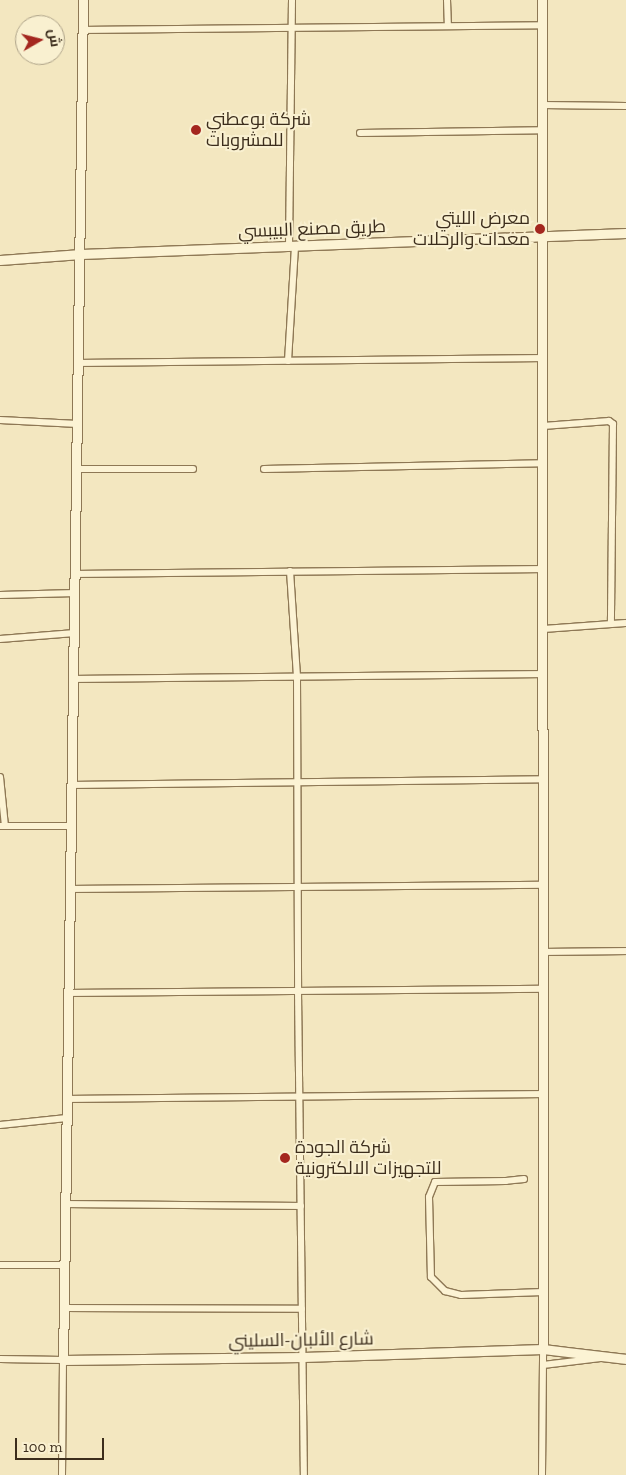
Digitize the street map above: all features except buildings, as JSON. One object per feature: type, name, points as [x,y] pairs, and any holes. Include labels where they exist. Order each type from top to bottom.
[{"type":"street","points":[[62,1475],[78,469],[83,0]]},
{"type":"street","points":[[288,361],[292,246],[292,0]]},
{"type":"street","points":[[447,0],[448,26]]},
{"type":"street","points":[[542,0],[544,952],[542,1475]]},
{"type":"street","points":[[83,30],[542,25]]},
{"type":"street","points":[[542,105],[626,106]]},
{"type":"street","points":[[360,132],[542,130]]},
{"type":"street","name":"طريق مصنع البيبسي","points":[[0,260],[81,254],[626,233]]},
{"type":"street","points":[[79,363],[542,358]]},
{"type":"street","points":[[0,420],[78,424]]},
{"type":"street","points":[[542,426],[609,421],[613,424],[611,624]]},
{"type":"street","points":[[264,469],[543,463]]},
{"type":"street","points":[[78,469],[194,468]]},
{"type":"street","points":[[76,574],[543,569]]},
{"type":"street","points":[[290,571],[297,677],[297,886],[304,1475]]},
{"type":"street","points":[[0,595],[76,593]]},
{"type":"street","points":[[543,629],[626,623]]},
{"type":"street","points":[[0,639],[75,633]]},
{"type":"street","points":[[74,679],[543,674]]},
{"type":"street","points":[[0,777],[3,826],[72,826]]},
{"type":"street","points":[[73,785],[543,779]]},
{"type":"street","points":[[71,889],[543,884]]},
{"type":"street","points":[[544,952],[626,952]]},
{"type":"street","points":[[70,993],[543,989]]},
{"type":"street","points":[[68,1099],[543,1094]]},
{"type":"street","points":[[0,1125],[67,1118]]},
{"type":"street","points":[[524,1178],[506,1181],[435,1182],[429,1197],[431,1277],[445,1292],[461,1295],[543,1292]]},
{"type":"street","points":[[66,1204],[302,1206]]},
{"type":"street","points":[[0,1265],[64,1265]]},
{"type":"street","points":[[64,1308],[302,1309]]},
{"type":"street","name":"شارع الألبان-السليني","points":[[0,1359],[303,1357],[543,1349],[602,1358],[626,1359]]},
{"type":"street","name":"شارع الألبان-السليني","points":[[543,1365],[602,1358]]},
{"type":"place","name":"شركة بوعطني للمشروبات","points":[[196,130]]},
{"type":"place","name":"معرض الليتي معدات والرحلات","points":[[540,229]]},
{"type":"place","name":"شركة الجودة للتجهيزات الالكترونية","points":[[285,1158]]}]
